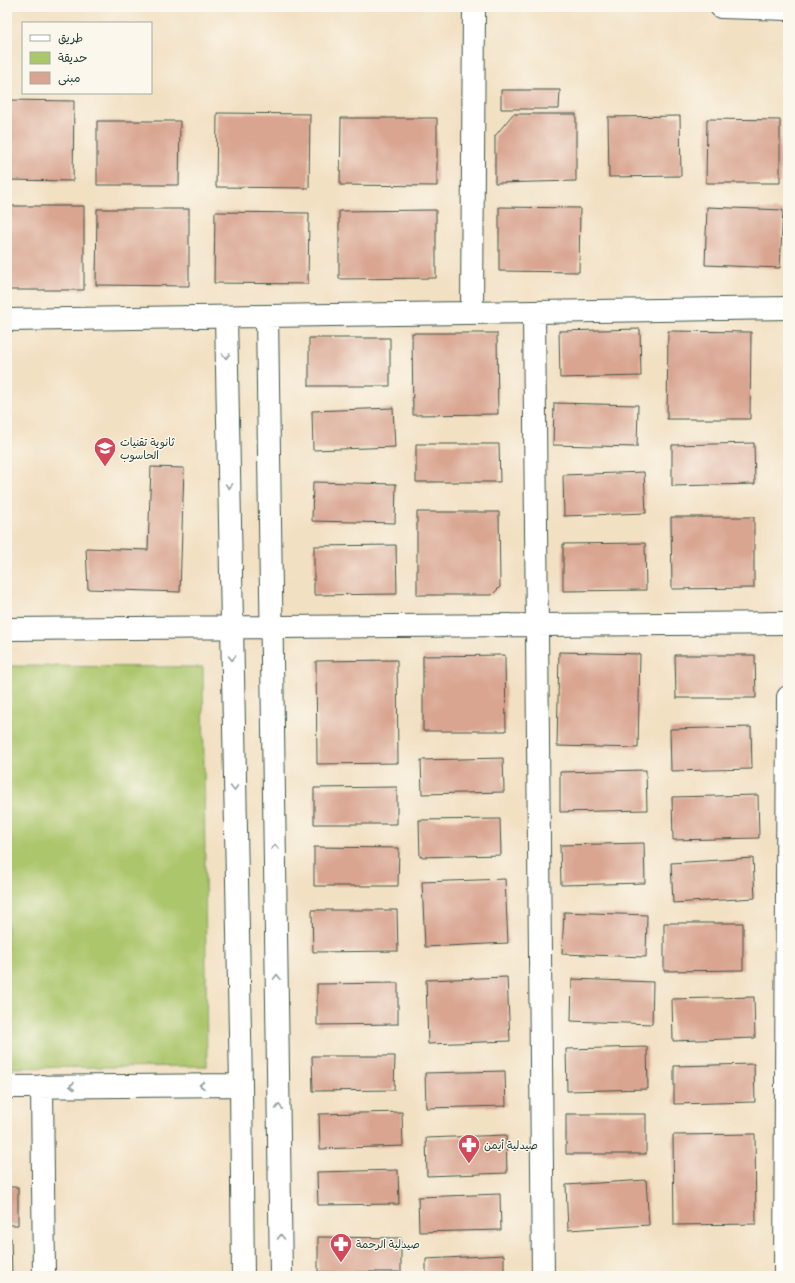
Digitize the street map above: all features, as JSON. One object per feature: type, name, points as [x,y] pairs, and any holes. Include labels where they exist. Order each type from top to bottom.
[{"type":"street","points":[[472,312],[474,7]]},
{"type":"street","points":[[721,7],[788,9]]},
{"type":"street","points":[[7,320],[788,308]]},
{"type":"street","points":[[534,312],[543,1276]]},
{"type":"street","points":[[267,316],[281,1276]]},
{"type":"street","points":[[226,317],[241,1085],[243,1276]]},
{"type":"street","points":[[7,630],[788,623]]},
{"type":"street","points":[[784,1276],[788,697]]},
{"type":"street","points":[[7,1087],[241,1085]]},
{"type":"street","points":[[42,1086],[44,1276]]},
{"type":"street","points":[[767,1276],[788,1276]]},
{"type":"green space","points":[[7,666],[203,667],[207,1066],[7,1068]]},
{"type":"building","points":[[501,90],[560,90],[559,109],[501,109]]},
{"type":"building","points":[[7,100],[74,101],[73,181],[7,180]]},
{"type":"building","points":[[217,113],[310,114],[309,188],[216,187]]},
{"type":"building","points":[[513,114],[576,114],[576,181],[495,183],[495,136]]},
{"type":"building","points":[[680,116],[681,176],[609,177],[608,117]]},
{"type":"building","points":[[341,118],[437,118],[437,186],[340,185]]},
{"type":"building","points":[[707,119],[780,120],[780,183],[706,183]]},
{"type":"building","points":[[97,121],[180,121],[179,185],[97,185]]},
{"type":"building","points":[[7,206],[84,206],[84,290],[7,290]]},
{"type":"building","points":[[499,207],[580,208],[579,272],[499,271]]},
{"type":"building","points":[[707,207],[783,210],[780,268],[705,265]]},
{"type":"building","points":[[97,209],[189,209],[189,286],[96,285]]},
{"type":"building","points":[[436,210],[436,278],[339,279],[339,211]]},
{"type":"building","points":[[215,212],[309,213],[308,284],[214,283]]},
{"type":"building","points":[[640,329],[641,376],[560,378],[559,331]]},
{"type":"building","points":[[668,331],[751,332],[750,419],[667,419]]},
{"type":"building","points":[[412,333],[497,333],[498,414],[413,415]]},
{"type":"building","points":[[309,338],[390,338],[390,386],[309,386]]},
{"type":"building","points":[[554,403],[638,405],[637,447],[553,445]]},
{"type":"building","points":[[393,408],[395,447],[313,450],[312,411]]},
{"type":"building","points":[[754,443],[755,484],[672,486],[672,445]]},
{"type":"building","points":[[416,444],[499,444],[500,482],[416,482]]},
{"type":"building","points":[[151,467],[184,468],[180,592],[88,589],[86,548],[148,550]]},
{"type":"building","points":[[644,472],[646,513],[564,516],[563,475]]},
{"type":"building","points":[[313,482],[396,484],[395,523],[312,521]]},
{"type":"building","points":[[417,512],[499,512],[500,587],[492,595],[417,595]]},
{"type":"building","points":[[671,517],[754,517],[754,588],[672,589]]},
{"type":"building","points":[[645,543],[646,590],[563,591],[563,544]]},
{"type":"building","points":[[396,545],[397,594],[314,595],[314,546]]},
{"type":"building","points":[[559,652],[640,654],[638,748],[557,746]]},
{"type":"building","points":[[505,655],[506,731],[423,731],[423,656]]},
{"type":"building","points":[[675,655],[755,655],[756,698],[676,698]]},
{"type":"building","points":[[397,660],[398,763],[317,764],[316,661]]},
{"type":"building","points":[[751,727],[752,769],[671,771],[670,729]]},
{"type":"building","points":[[503,758],[504,792],[422,794],[421,760]]},
{"type":"building","points":[[646,770],[647,810],[560,812],[560,772]]},
{"type":"building","points":[[397,787],[397,824],[314,824],[314,788]]},
{"type":"building","points":[[758,795],[759,838],[673,840],[672,797]]},
{"type":"building","points":[[500,819],[501,855],[420,857],[419,820]]},
{"type":"building","points":[[644,843],[645,883],[561,885],[560,845]]},
{"type":"building","points":[[314,847],[399,848],[398,886],[314,886]]},
{"type":"building","points":[[753,858],[755,898],[673,903],[671,863]]},
{"type":"building","points":[[505,879],[508,943],[425,947],[422,882]]},
{"type":"building","points":[[312,910],[397,910],[398,951],[313,952]]},
{"type":"building","points":[[564,912],[647,915],[646,957],[562,954]]},
{"type":"building","points":[[664,923],[743,923],[743,970],[664,971]]},
{"type":"building","points":[[507,977],[510,1041],[428,1044],[426,980]]},
{"type":"building","points":[[572,979],[653,982],[652,1024],[571,1021]]},
{"type":"building","points":[[398,983],[398,1024],[317,1025],[317,984]]},
{"type":"building","points":[[754,997],[755,1038],[673,1041],[672,999]]},
{"type":"building","points":[[647,1047],[648,1089],[567,1091],[566,1049]]},
{"type":"building","points":[[312,1056],[395,1056],[394,1090],[313,1091]]},
{"type":"building","points":[[754,1064],[755,1102],[674,1104],[674,1066]]},
{"type":"building","points":[[505,1071],[506,1106],[426,1108],[425,1073]]},
{"type":"building","points":[[402,1112],[403,1146],[320,1149],[319,1114]]},
{"type":"building","points":[[566,1114],[646,1114],[646,1154],[566,1154]]},
{"type":"building","points":[[755,1134],[756,1224],[674,1225],[673,1135]]},
{"type":"building","points":[[506,1135],[507,1173],[427,1176],[426,1138]]},
{"type":"building","points":[[398,1170],[399,1204],[318,1205],[317,1172]]},
{"type":"building","points":[[646,1180],[649,1225],[568,1230],[566,1185]]},
{"type":"building","points":[[7,1187],[18,1187],[18,1225],[7,1225]]},
{"type":"building","points":[[500,1194],[501,1230],[419,1232],[418,1197]]},
{"type":"building","points":[[318,1237],[401,1238],[401,1272],[318,1272]]},
{"type":"building","points":[[7,1238],[11,1238],[12,1274],[7,1274]]},
{"type":"building","points":[[504,1255],[504,1276],[426,1276],[426,1259]]},
{"type":"place","name":"ثانوية تقنيات الحاسوب","points":[[105,468]]},
{"type":"place","name":"صيدلية أيمن","points":[[469,1164]]},
{"type":"place","name":"صيدلية الرحمة","points":[[341,1264]]}]
